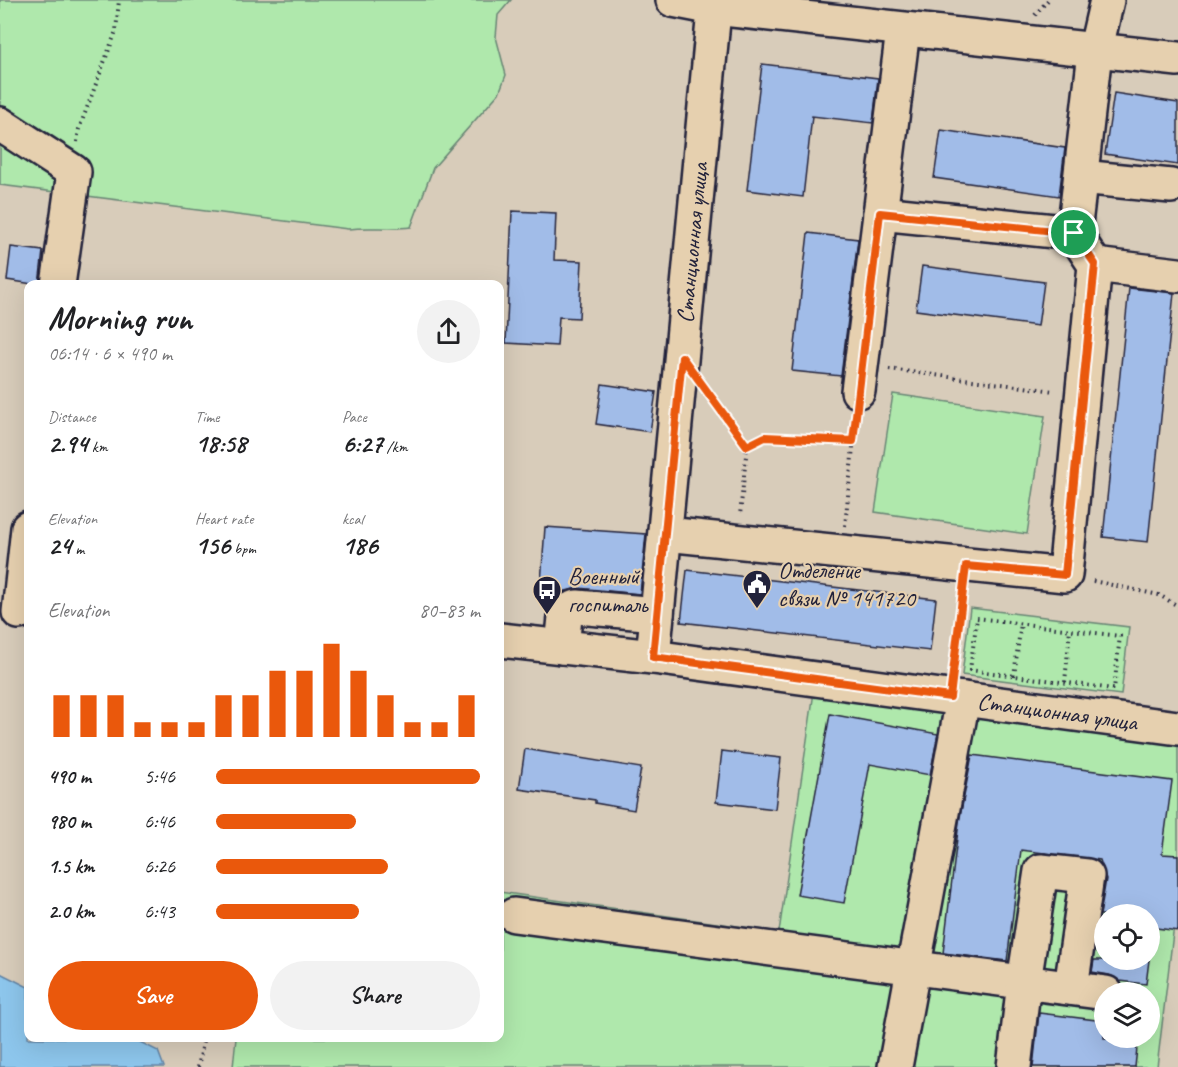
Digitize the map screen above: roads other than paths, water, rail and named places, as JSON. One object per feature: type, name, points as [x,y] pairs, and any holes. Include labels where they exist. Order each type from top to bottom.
[{"type":"street","points":[[673,0],[903,30],[1178,59]]},
{"type":"street","points":[[666,534],[842,550],[966,566],[1065,575],[1095,264],[1074,233],[1095,52],[1107,0]]},
{"type":"street","name":"Станционная улица","points":[[653,657],[715,4]]},
{"type":"street","points":[[860,378],[903,30]]},
{"type":"street","points":[[0,124],[74,172],[59,280]]},
{"type":"street","points":[[1081,177],[1171,186]]},
{"type":"street","points":[[880,213],[1074,233]]},
{"type":"street","points":[[1095,264],[1178,275]]},
{"type":"street","points":[[16,612],[24,556]]},
{"type":"street","points":[[562,647],[565,617],[569,610],[577,607],[657,615]]},
{"type":"street","name":"Станционная улица","points":[[504,640],[653,657],[1178,728]]},
{"type":"street","points":[[895,1067],[914,966],[956,698]]},
{"type":"street","points":[[1014,1067],[1023,982],[1041,871],[1087,876],[1071,988]]},
{"type":"street","points":[[514,915],[1094,991]]},
{"type":"water","points":[[0,973],[24,985],[24,1042],[140,1042],[158,1051],[164,1067],[0,1067]]},
{"type":"place","name":"Отделение связи № 141720","points":[[757,610]]},
{"type":"place","name":"Военный госпиталь","points":[[547,616]]}]
